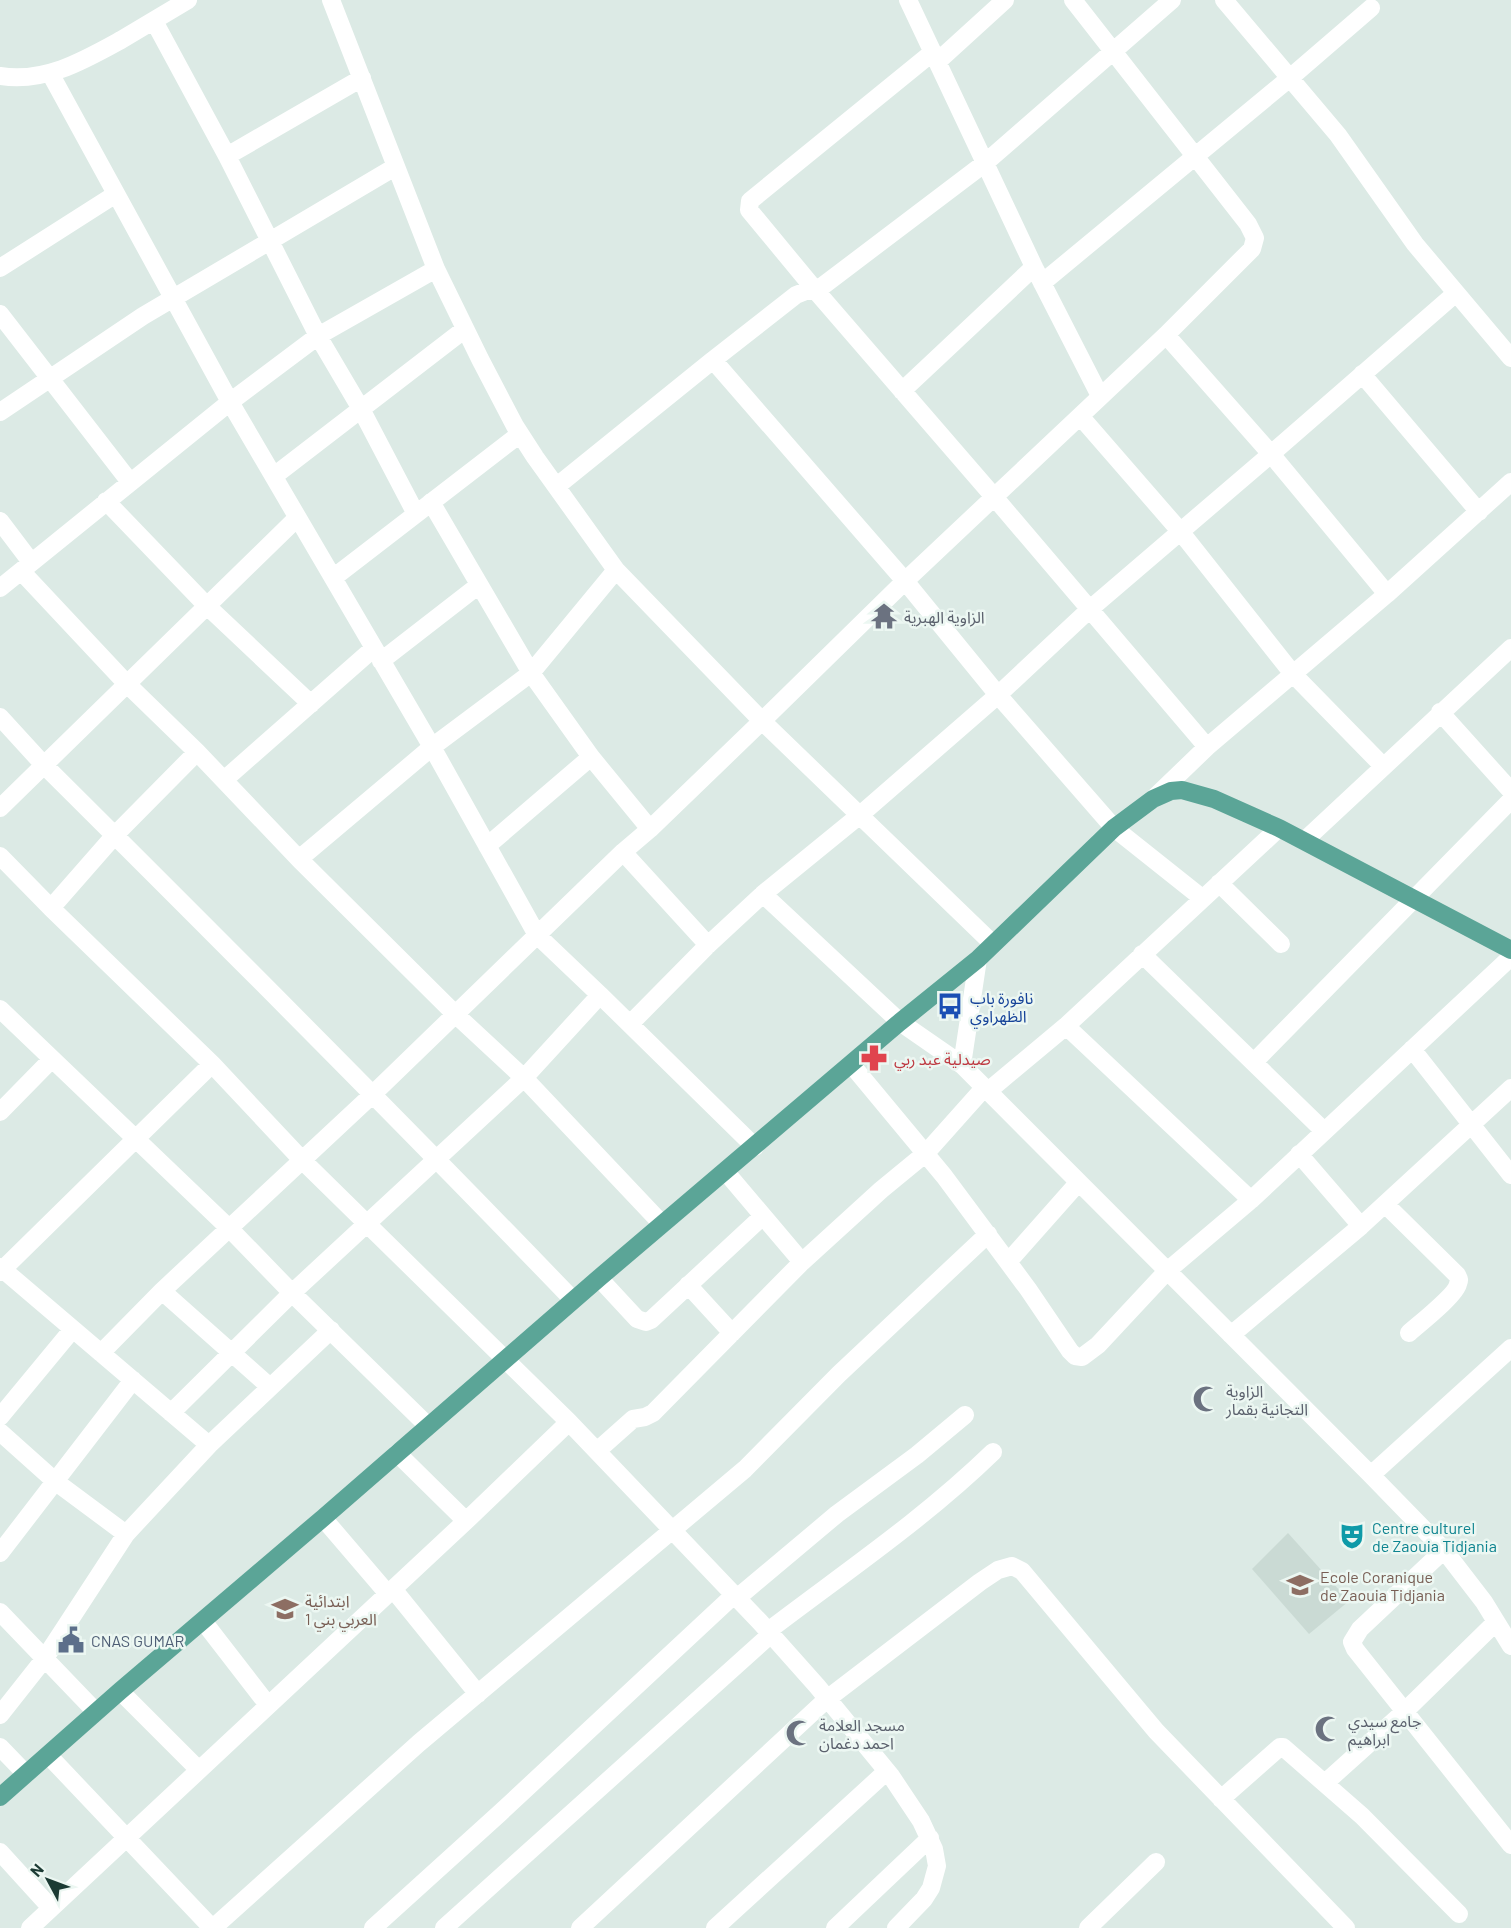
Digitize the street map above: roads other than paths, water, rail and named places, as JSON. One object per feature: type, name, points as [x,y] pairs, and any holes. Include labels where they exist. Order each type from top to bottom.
[{"type":"main road","points":[[0,1797],[573,1300],[900,1022],[978,959],[1114,828],[1153,799],[1171,791],[1182,790],[1214,799],[1279,828],[1511,950]]},
{"type":"street","points":[[0,76],[31,78],[82,61],[188,0]]},
{"type":"street","points":[[331,0],[436,269],[520,434],[616,570],[762,721],[993,944]]},
{"type":"street","points":[[908,0],[1034,267],[1100,396]]},
{"type":"street","points":[[1005,0],[750,201],[749,210],[1207,747]]},
{"type":"street","points":[[100,1353],[1244,258],[1254,244],[1254,234],[1248,224],[1072,0]]},
{"type":"street","points":[[557,486],[796,294],[816,291],[985,163],[1172,0]]},
{"type":"street","points":[[1224,0],[1291,77],[1352,154],[1415,244],[1511,358]]},
{"type":"street","points":[[1042,283],[1195,158],[1371,8]]},
{"type":"street","points":[[154,21],[227,156],[318,336],[361,409],[416,514]]},
{"type":"street","points":[[50,73],[230,402],[432,747],[537,936],[755,1147]]},
{"type":"street","points":[[227,156],[362,78]]},
{"type":"street","points":[[0,412],[174,298],[395,167]]},
{"type":"street","points":[[0,268],[116,194]]},
{"type":"street","points":[[902,391],[1034,267]]},
{"type":"street","points":[[0,588],[230,402],[318,336],[436,269]]},
{"type":"street","points":[[630,1024],[708,945],[763,894],[998,695],[1090,609],[1456,293]]},
{"type":"street","points":[[0,314],[130,482]]},
{"type":"street","points":[[274,476],[465,329]]},
{"type":"street","points":[[1166,335],[1271,454],[1387,594]]},
{"type":"street","points":[[713,360],[905,581],[998,695],[1114,828],[1202,898]]},
{"type":"street","points":[[1362,375],[1479,512]]},
{"type":"street","points":[[1080,416],[1180,531],[1293,674],[1383,766]]},
{"type":"street","points":[[333,578],[520,434]]},
{"type":"street","points":[[1153,799],[1207,747],[1387,594],[1479,512],[1507,493]]},
{"type":"street","points":[[106,501],[207,605],[311,704]]},
{"type":"street","points":[[431,502],[531,673],[591,757],[650,829]]},
{"type":"street","points":[[0,808],[126,682],[297,518]]},
{"type":"street","points":[[0,521],[26,566],[126,682],[197,752],[299,859],[455,1014],[524,1078],[662,1224]]},
{"type":"street","points":[[299,859],[432,747],[531,673],[616,570]]},
{"type":"street","points":[[224,780],[311,704],[378,654],[479,585]]},
{"type":"street","points":[[1304,841],[1511,648]]},
{"type":"street","points":[[1440,712],[1511,791]]},
{"type":"street","points":[[0,717],[43,764],[436,1158],[573,1300]]},
{"type":"street","points":[[51,908],[115,835],[197,752]]},
{"type":"street","points":[[487,846],[591,757]]},
{"type":"street","points":[[1254,1062],[1511,800]]},
{"type":"street","points":[[597,1451],[633,1419],[653,1413],[802,1262],[881,1190],[926,1153],[985,1090],[1066,1026],[1279,828]]},
{"type":"street","points":[[624,852],[708,945]]},
{"type":"street","points":[[0,856],[212,1064],[366,1224],[569,1422],[769,1632],[827,1699],[887,1771],[921,1821],[930,1838],[937,1860],[928,1894],[896,1928]]},
{"type":"street","points":[[1219,882],[1281,944]]},
{"type":"street","points":[[763,894],[900,1022],[962,1065],[1371,1475],[1444,1550],[1484,1602],[1511,1646]]},
{"type":"street","points":[[1142,954],[1324,1131]]},
{"type":"street","points":[[851,1064],[926,1153],[988,1234],[1070,1351],[1078,1358],[1098,1345],[1167,1271],[1251,1200],[1511,957]]},
{"type":"street","points":[[962,1065],[978,959]]},
{"type":"street","points":[[171,1413],[292,1293],[524,1078],[600,995]]},
{"type":"street","points":[[0,1011],[230,1228],[292,1293],[428,1426]]},
{"type":"street","points":[[1066,1026],[1251,1200]]},
{"type":"street","points":[[1412,1048],[1511,1176]]},
{"type":"street","points":[[0,1112],[52,1059]]},
{"type":"street","points":[[208,1445],[1,1270],[212,1064]]},
{"type":"street","points":[[1231,1335],[1361,1226],[1511,1088]]},
{"type":"street","points":[[1299,1154],[1361,1226]]},
{"type":"street","points":[[725,1171],[802,1262]]},
{"type":"street","points":[[1008,1262],[1078,1183]]},
{"type":"street","points":[[1385,1204],[1459,1279],[1452,1294],[1409,1333]]},
{"type":"street","points":[[599,1278],[637,1319],[642,1322],[651,1320],[763,1216]]},
{"type":"street","points":[[48,1755],[212,1928],[319,1831],[478,1694],[745,1469],[838,1374],[988,1234]]},
{"type":"street","points":[[688,1285],[732,1333]]},
{"type":"street","points":[[162,1292],[270,1387]]},
{"type":"street","points":[[0,1417],[72,1330]]},
{"type":"street","points":[[0,1715],[45,1658],[126,1534],[208,1445],[331,1330]]},
{"type":"street","points":[[1371,1475],[1511,1348]]},
{"type":"street","points":[[0,1553],[133,1380]]},
{"type":"street","points":[[373,1928],[736,1597],[837,1514],[917,1455],[965,1415]]},
{"type":"street","points":[[30,1928],[569,1422]]},
{"type":"street","points":[[0,1432],[56,1482],[126,1534]]},
{"type":"street","points":[[444,1928],[769,1632],[951,1491],[993,1452]]},
{"type":"street","points":[[397,1453],[466,1521]]},
{"type":"street","points":[[323,1518],[390,1591],[478,1694]]},
{"type":"street","points":[[1444,1550],[1360,1629],[1352,1642],[1404,1712],[1511,1845]]},
{"type":"street","points":[[580,1928],[827,1699],[980,1582],[998,1570],[1012,1566],[1022,1571],[1155,1731],[1346,1928]]},
{"type":"street","points":[[0,1612],[96,1712]]},
{"type":"street","points":[[203,1621],[268,1705]]},
{"type":"street","points":[[1325,1784],[1404,1712],[1496,1622]]},
{"type":"street","points":[[120,1691],[198,1769]]},
{"type":"street","points":[[1221,1799],[1280,1747],[1286,1749],[1362,1816],[1459,1914]]},
{"type":"street","points":[[0,1748],[26,1774]]},
{"type":"street","points":[[714,1928],[887,1771]]},
{"type":"street","points":[[835,1928],[930,1838]]},
{"type":"street","points":[[0,1852],[51,1908]]},
{"type":"street","points":[[1088,1928],[1156,1862]]},
{"type":"place","name":"الزاوية الهبرية","points":[[884,616]]},
{"type":"place","name":"نافورة باب الظهراوي","points":[[950,1006]]},
{"type":"place","name":"صيدلية عبد ربي","points":[[874,1058]]},
{"type":"place","name":"الزاوية التجانية بقمار","points":[[1206,1399]]},
{"type":"place","name":"Centre culturel de Zaouia Tidjania","points":[[1352,1536]]},
{"type":"place","name":"Ecole Coranique de Zaouia Tidjania","points":[[1300,1585]]},
{"type":"place","name":"ابتدائية العربي بني 1","points":[[285,1609]]},
{"type":"place","name":"CNAS GUMAR","points":[[71,1640]]},
{"type":"place","name":"جامع سيدي ابراهيم","points":[[1328,1729]]},
{"type":"place","name":"مسجد العلامة احمد دغمان","points":[[799,1733]]}]
